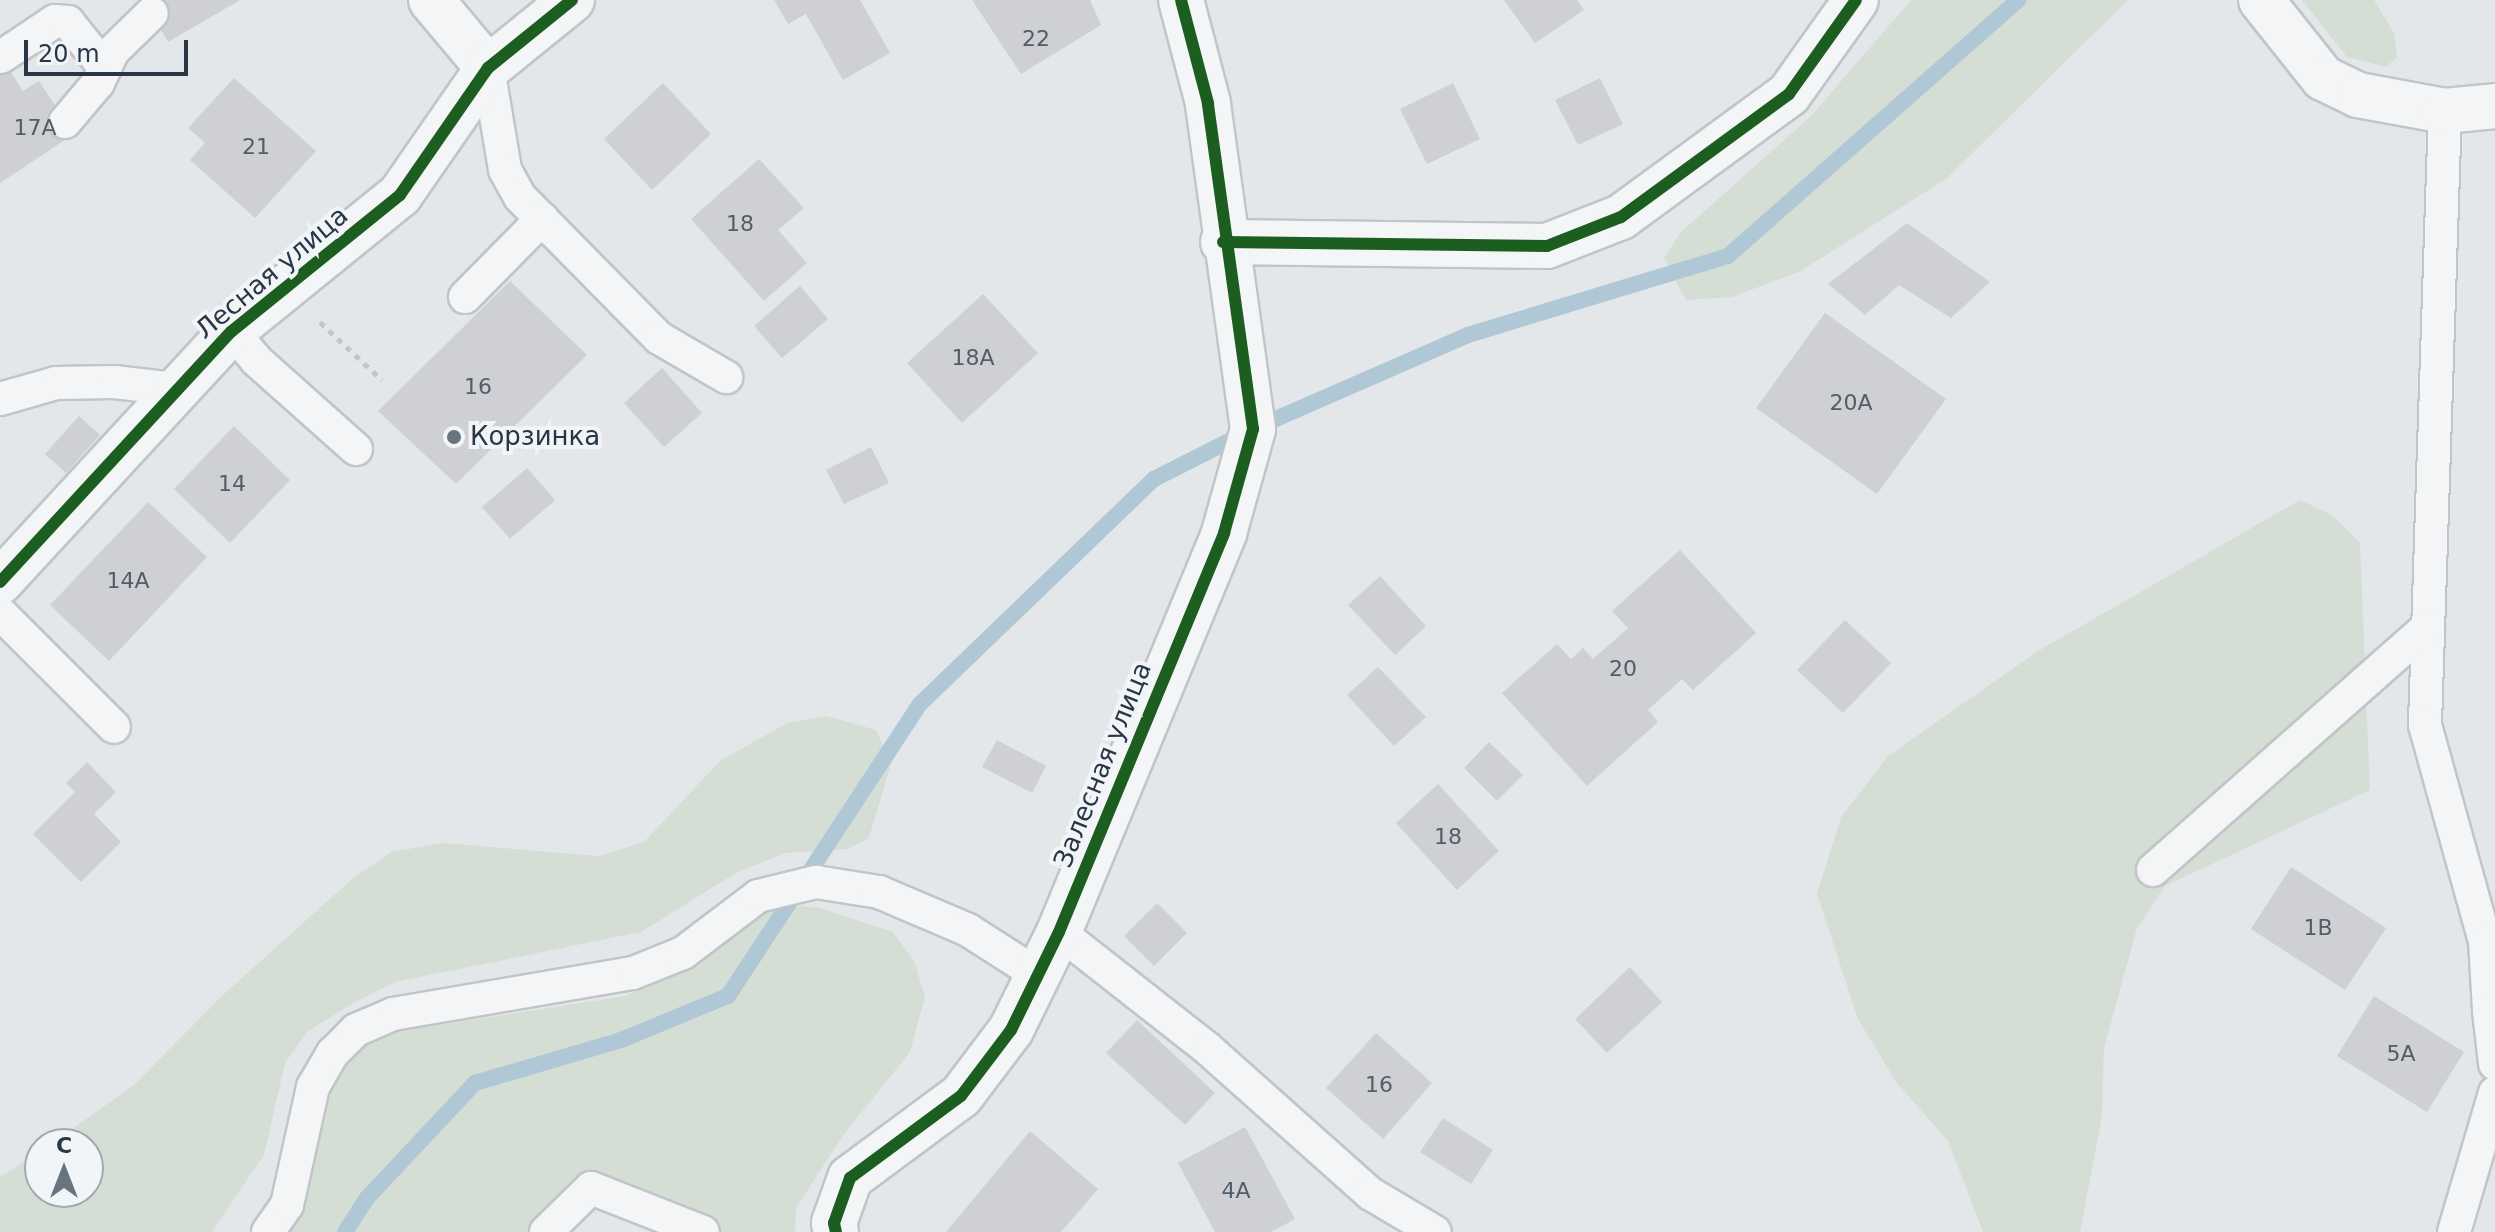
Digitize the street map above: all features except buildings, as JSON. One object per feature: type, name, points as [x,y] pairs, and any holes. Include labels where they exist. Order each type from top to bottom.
[{"type":"street","points":[[431,0],[488,68]]},
{"type":"street","name":"Лесная улица","points":[[0,582],[175,389],[232,331],[281,286],[400,195],[488,68],[572,0]]},
{"type":"street","name":"Залесная улица","points":[[836,1232],[834,1223],[850,1178],[961,1096],[1011,1030],[1059,932],[1224,533],[1253,429],[1223,242],[1208,103],[1181,0]]},
{"type":"street","points":[[1223,242],[1547,246],[1621,217],[1789,94],[1856,0]]},
{"type":"street","points":[[2261,0],[2323,78],[2358,95],[2445,111],[2495,106]]},
{"type":"lane","points":[[65,122],[84,103],[113,51],[152,13]]},
{"type":"lane","points":[[1,57],[55,21],[68,22],[105,68]]},
{"type":"lane","points":[[488,68],[505,170],[520,197],[659,338],[726,377]]},
{"type":"lane","points":[[2445,111],[2425,725],[2485,941],[2495,1064]]},
{"type":"lane","points":[[465,297],[542,219]]},
{"type":"lane","points":[[232,331],[256,360],[356,449]]},
{"type":"lane","points":[[0,399],[56,383],[114,382],[175,389]]},
{"type":"lane","points":[[0,613],[114,727]]},
{"type":"lane","points":[[2153,870],[2428,627]]},
{"type":"lane","points":[[268,1232],[287,1205],[313,1087],[333,1053],[356,1030],[393,1014],[633,973],[683,953],[758,896],[816,882],[842,883],[892,897],[968,930],[1040,976]]},
{"type":"lane","points":[[1059,932],[1208,1049],[1371,1194],[1435,1232]]},
{"type":"lane","points":[[2454,1232],[2495,1093]]},
{"type":"lane","points":[[546,1232],[591,1188],[703,1232]]},
{"type":"path","points":[[281,286],[382,380]]},
{"type":"shaded area","points":[[1911,0],[2128,0],[1946,179],[1799,272],[1732,297],[1686,300],[1664,258],[1680,233],[1811,116]]},
{"type":"shaded area","points":[[2302,0],[2374,0],[2394,33],[2397,57],[2386,67],[2347,57]]},
{"type":"shaded area","points":[[2300,500],[2332,515],[2360,543],[2370,790],[2165,886],[2137,928],[2104,1048],[2102,1116],[2080,1232],[1983,1232],[1948,1141],[1896,1082],[1858,1019],[1817,894],[1841,817],[1888,756],[2038,651]]},
{"type":"shaded area","points":[[826,716],[876,730],[891,764],[869,838],[848,849],[785,853],[736,873],[641,932],[395,982],[350,1005],[307,1032],[285,1063],[264,1155],[212,1232],[0,1232],[0,1177],[24,1161],[24,1208],[104,1208],[104,1128],[74,1128],[134,1085],[224,994],[352,879],[391,852],[444,843],[598,856],[644,842],[720,761],[787,723]]},
{"type":"shaded area","points":[[778,904],[820,908],[893,932],[914,961],[925,997],[910,1052],[844,1134],[796,1208],[795,1232],[651,1232],[616,1185],[539,1232],[278,1232],[320,1083],[373,1035],[626,996],[693,963],[742,917]]},
{"type":"waterway","points":[[345,1232],[367,1198],[475,1083],[621,1040],[728,996],[920,704],[1154,479],[1253,429],[1468,335],[1728,256],[2018,0]]},
{"type":"cycle path","points":[[0,582],[232,331],[400,195],[488,68],[572,0]]},
{"type":"cycle path","points":[[836,1232],[834,1223],[850,1178],[961,1096],[1011,1030],[1059,932],[1224,533],[1253,429],[1208,103],[1181,0]]},
{"type":"cycle path","points":[[1223,242],[1547,246],[1621,217],[1789,94],[1856,0]]},
{"type":"place","name":"Корзинка","points":[[454,437]]}]
